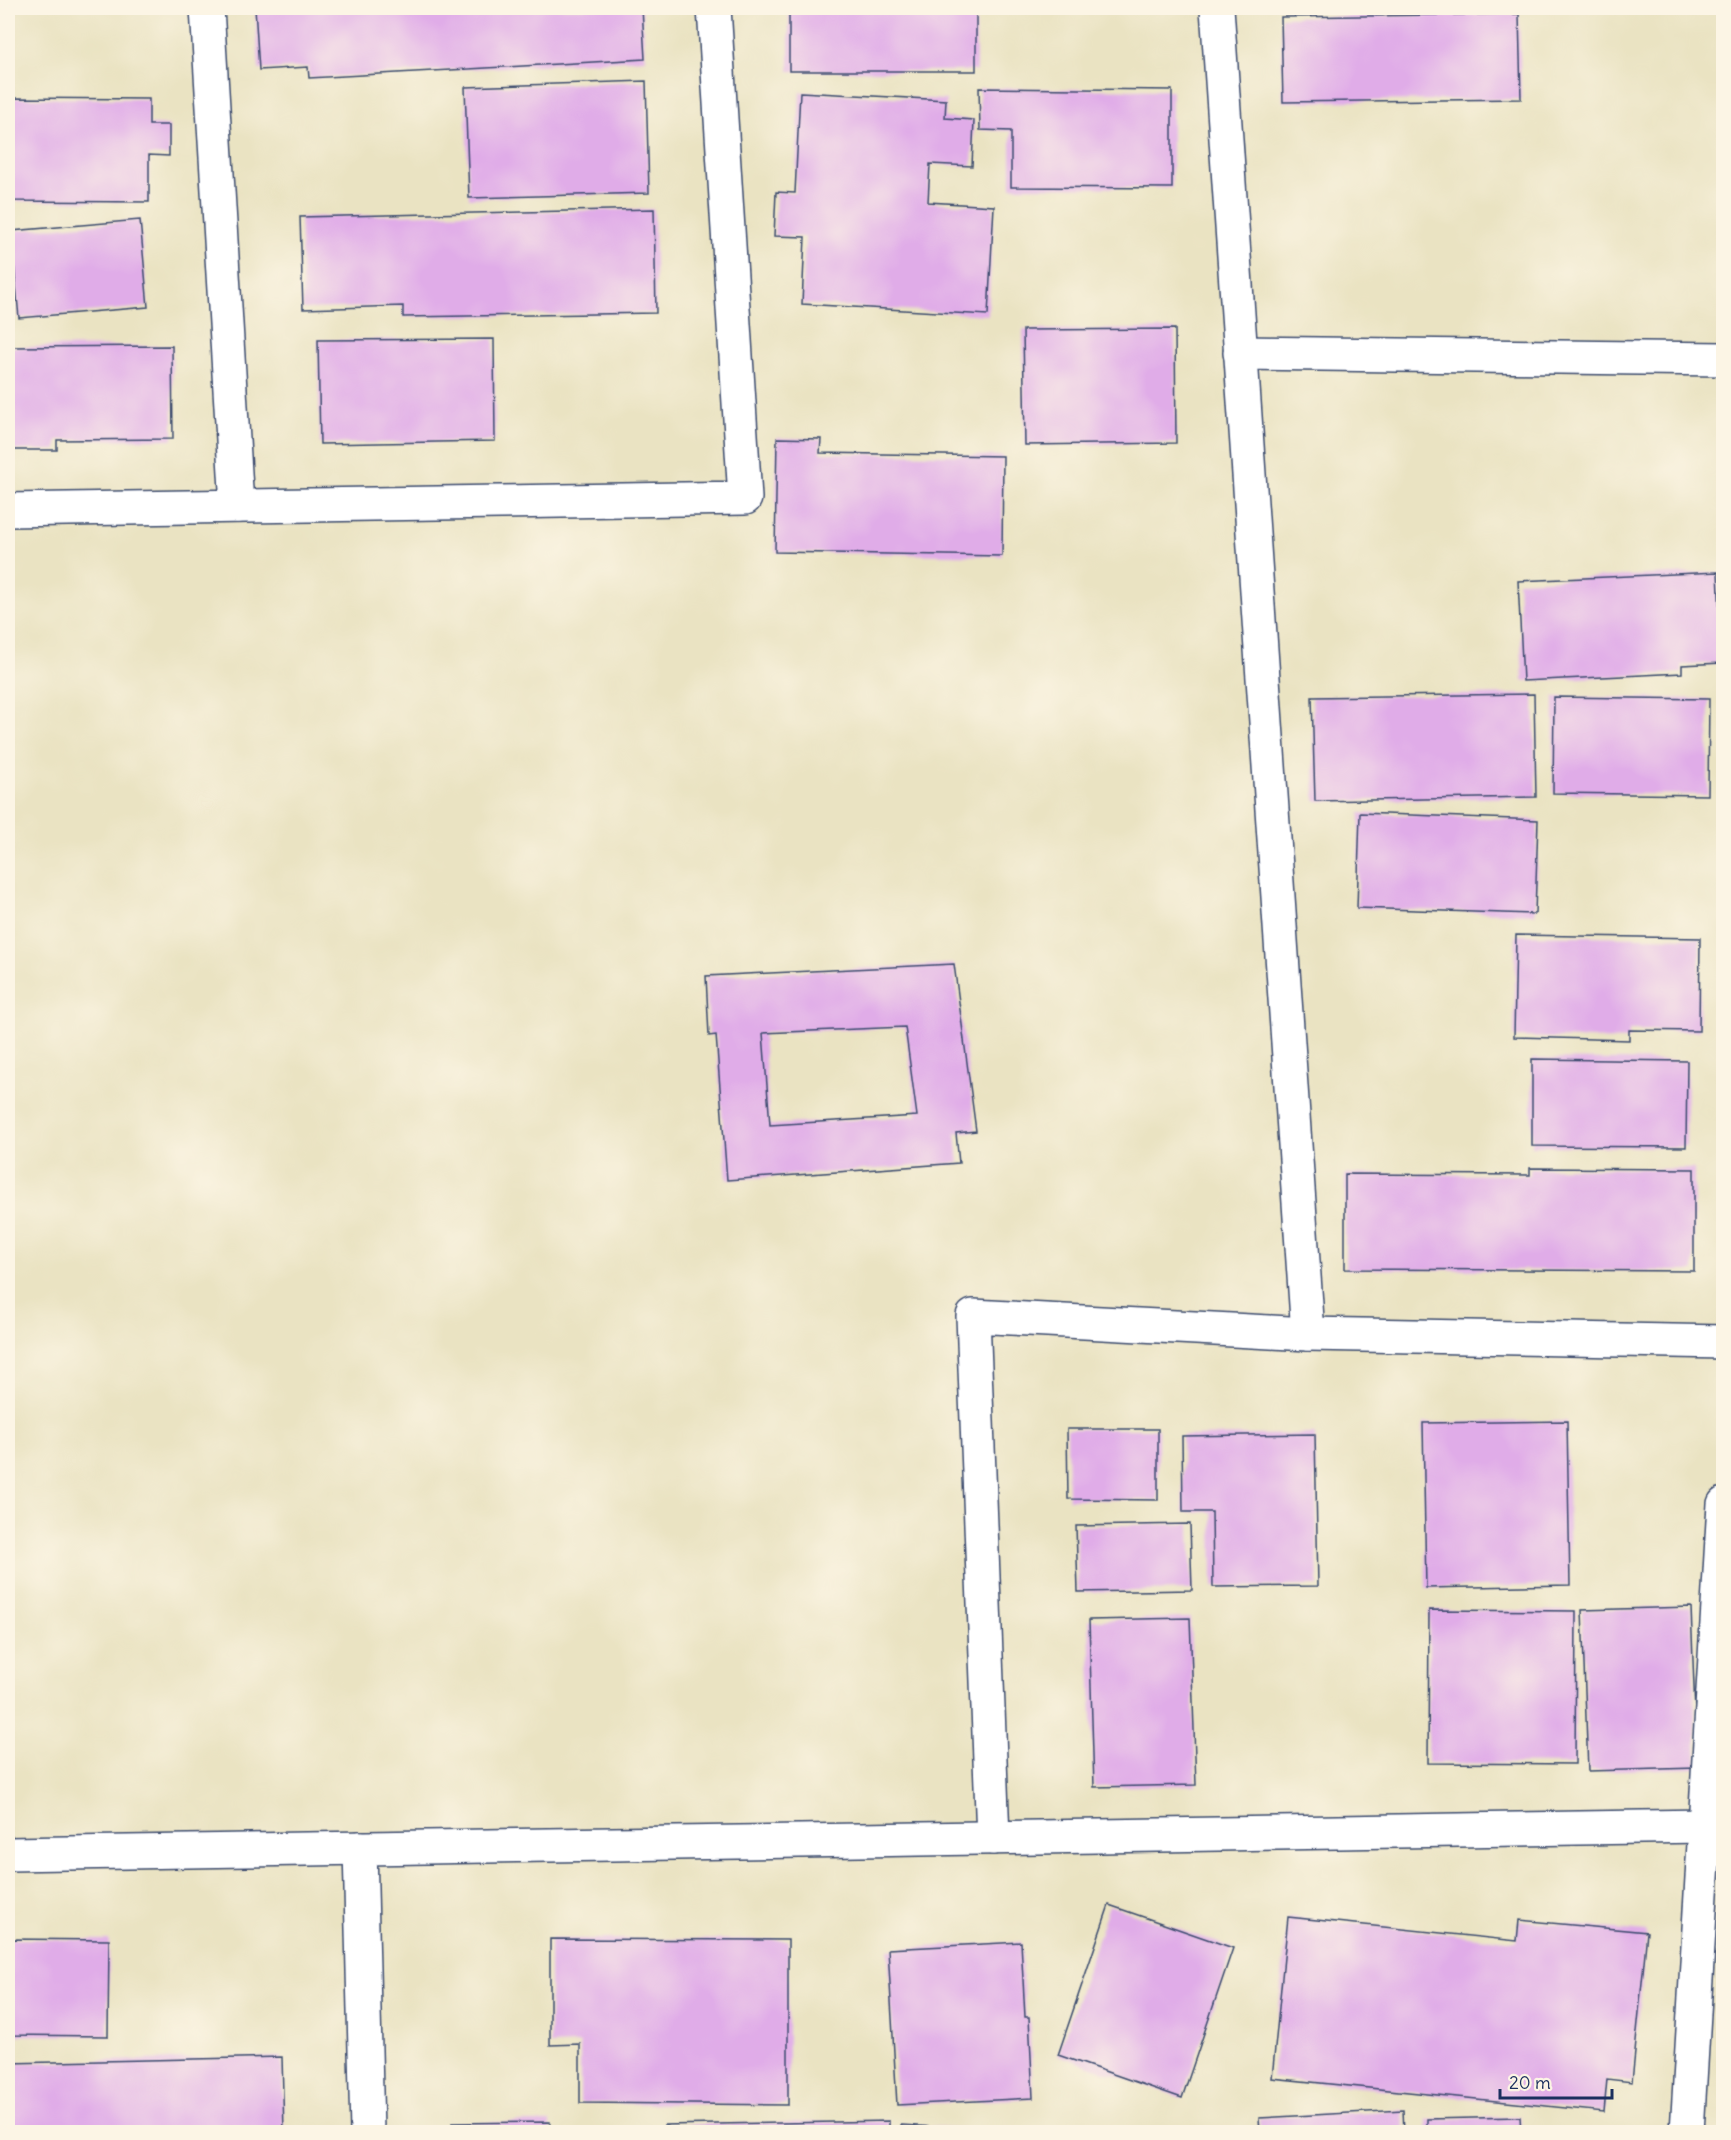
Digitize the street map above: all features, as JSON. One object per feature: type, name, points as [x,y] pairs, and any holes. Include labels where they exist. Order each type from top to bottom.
[{"type":"street","points":[[207,8],[237,506]]},
{"type":"street","points":[[8,510],[745,498],[714,8]]},
{"type":"street","points":[[1217,8],[1308,1334]]},
{"type":"street","points":[[1240,353],[1724,359]]},
{"type":"street","points":[[993,1838],[973,1316],[1308,1334],[1724,1342]]},
{"type":"street","points":[[1687,2133],[1724,1504]]},
{"type":"street","points":[[8,1854],[1705,1826]]},
{"type":"street","points":[[360,1848],[367,2133]]},
{"type":"building","points":[[255,8],[642,8],[645,59],[309,78],[308,67],[259,70]]},
{"type":"building","points":[[789,8],[976,8],[976,71],[789,71]]},
{"type":"building","points":[[1519,14],[1521,99],[1283,102],[1281,17]]},
{"type":"building","points":[[646,81],[649,193],[469,198],[465,87]]},
{"type":"building","points":[[979,88],[1172,90],[1172,188],[1011,187],[1011,131],[980,130]]},
{"type":"building","points":[[800,92],[946,100],[945,118],[974,120],[972,166],[930,164],[928,202],[994,206],[988,315],[802,304],[805,237],[774,236],[776,192],[795,193]]},
{"type":"building","points":[[8,98],[149,99],[149,125],[169,125],[169,156],[149,155],[149,202],[8,201]]},
{"type":"building","points":[[654,209],[656,313],[403,317],[403,306],[303,309],[300,217]]},
{"type":"building","points":[[140,220],[148,307],[19,318],[11,231]]},
{"type":"building","points":[[1175,329],[1176,443],[1025,445],[1023,330]]},
{"type":"building","points":[[494,339],[495,441],[320,444],[318,340]]},
{"type":"building","points":[[172,346],[173,439],[57,440],[57,450],[8,450],[8,347]]},
{"type":"building","points":[[777,438],[821,439],[820,453],[1003,456],[1002,556],[775,552]]},
{"type":"building","points":[[1718,572],[1722,663],[1682,665],[1682,673],[1523,681],[1518,581]]},
{"type":"building","points":[[1534,694],[1536,797],[1315,801],[1312,697]]},
{"type":"building","points":[[1554,697],[1709,699],[1708,795],[1553,793]]},
{"type":"building","points":[[1360,813],[1538,820],[1535,914],[1357,908]]},
{"type":"building","points":[[1516,935],[1700,938],[1699,1031],[1629,1030],[1629,1040],[1514,1037]]},
{"type":"building","points":[[954,964],[976,1131],[956,1133],[959,1163],[727,1180],[716,1035],[709,1036],[706,976]],"holes":[[[905,1027],[917,1116],[770,1125],[763,1033]]]},
{"type":"building","points":[[1532,1059],[1687,1061],[1686,1147],[1532,1146]]},
{"type":"building","points":[[1530,1168],[1694,1169],[1694,1271],[1345,1269],[1345,1174],[1530,1175]]},
{"type":"building","points":[[1567,1421],[1570,1585],[1426,1588],[1423,1423]]},
{"type":"building","points":[[1067,1429],[1158,1429],[1158,1500],[1068,1499]]},
{"type":"building","points":[[1315,1434],[1318,1586],[1213,1587],[1212,1512],[1183,1512],[1182,1436]]},
{"type":"building","points":[[1190,1524],[1192,1590],[1078,1592],[1076,1526]]},
{"type":"building","points":[[1691,1607],[1697,1768],[1588,1771],[1582,1610]]},
{"type":"building","points":[[1429,1610],[1576,1611],[1575,1764],[1428,1763]]},
{"type":"building","points":[[1190,1618],[1196,1785],[1094,1787],[1089,1620]]},
{"type":"building","points":[[1109,1905],[1233,1948],[1182,2098],[1058,2055]]},
{"type":"building","points":[[1288,1917],[1517,1941],[1519,1920],[1647,1932],[1632,2082],[1607,2079],[1604,2112],[1272,2078]]},
{"type":"building","points":[[8,1939],[109,1940],[108,2036],[8,2035]]},
{"type":"building","points":[[550,1939],[788,1940],[788,2105],[580,2103],[580,2044],[550,2045]]},
{"type":"building","points":[[1021,1942],[1025,2017],[1029,2017],[1033,2098],[897,2105],[888,1949]]},
{"type":"building","points":[[282,2057],[284,2132],[8,2132],[8,2063]]},
{"type":"building","points":[[1403,2110],[1404,2132],[1260,2132],[1259,2118]]},
{"type":"building","points":[[1520,2117],[1521,2132],[1427,2132],[1427,2119]]},
{"type":"building","points":[[889,2121],[889,2132],[665,2132],[664,2125]]},
{"type":"building","points":[[550,2122],[550,2132],[453,2132],[452,2123]]},
{"type":"building","points":[[901,2125],[1003,2131],[1003,2132],[901,2132]]}]
